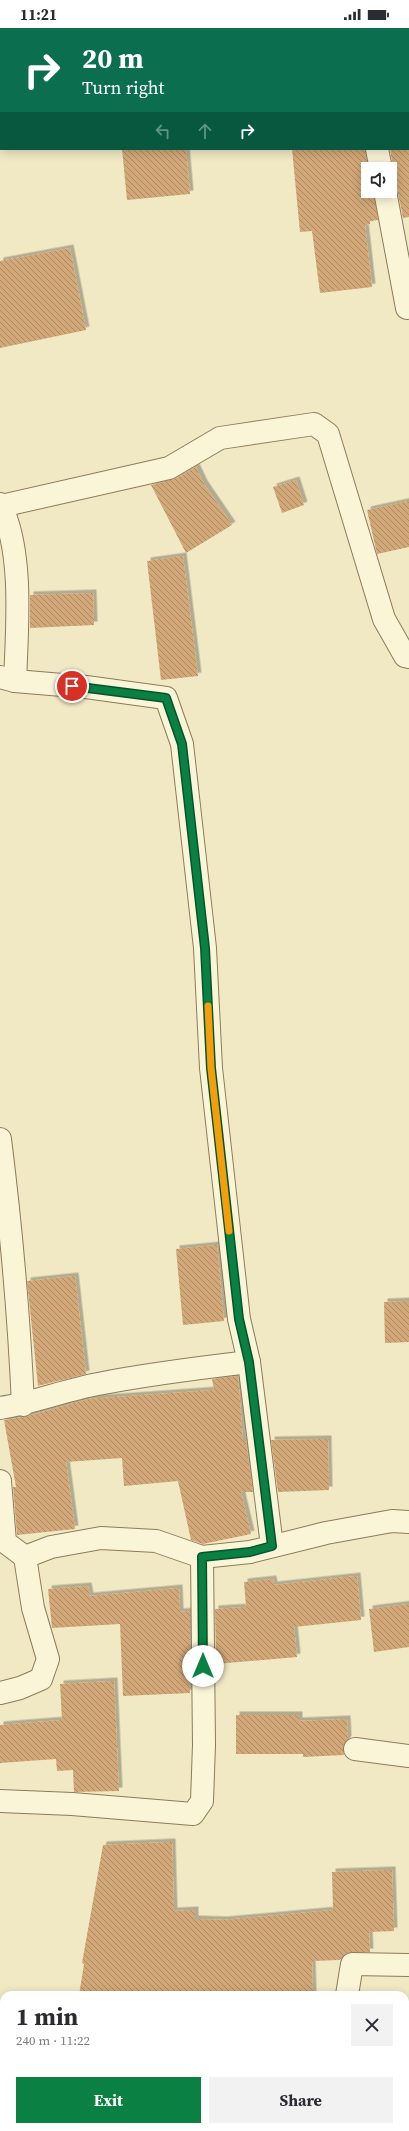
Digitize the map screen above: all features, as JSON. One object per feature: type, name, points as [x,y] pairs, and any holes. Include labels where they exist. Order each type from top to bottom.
[{"type":"street","points":[[377,150],[380,162]]},
{"type":"street","points":[[386,198],[407,308]]},
{"type":"street","points":[[272,1546],[249,1362],[239,1319],[211,1068],[205,948],[182,744],[166,698],[86,687],[8,679],[18,612],[12,538],[0,505],[169,468],[220,438],[314,424],[328,434],[384,619],[405,656],[409,657]]},
{"type":"street","points":[[0,1139],[11,1227],[19,1317],[23,1405]]},
{"type":"street","points":[[0,1408],[23,1405],[96,1384],[161,1373],[249,1362]]},
{"type":"street","points":[[0,1481],[5,1542],[25,1557],[33,1608],[48,1660],[41,1678],[20,1688],[0,1693]]},
{"type":"street","points":[[25,1557],[51,1547],[101,1538],[156,1541],[202,1557],[250,1552],[326,1533],[392,1521],[409,1522]]},
{"type":"street","points":[[0,1801],[72,1804],[193,1814],[202,1800],[204,1745],[202,1557]]},
{"type":"street","points":[[355,1749],[409,1756]]},
{"type":"street","points":[[348,1991],[352,1964],[409,1965]]},
{"type":"building","points":[[122,150],[186,150],[190,194],[127,200]]},
{"type":"building","points":[[292,150],[365,150],[367,162],[361,162],[361,198],[374,198],[378,220],[370,221],[370,224],[365,225],[372,287],[320,293],[312,231],[300,232]]},
{"type":"building","points":[[390,150],[409,150],[409,217],[403,218],[397,188],[397,162],[392,162]]},
{"type":"building","points":[[70,248],[86,330],[0,348],[0,261]]},
{"type":"building","points":[[196,467],[204,484],[232,525],[186,553],[151,485],[175,479]]},
{"type":"building","points":[[296,480],[304,505],[282,513],[273,487]]},
{"type":"building","points":[[409,501],[409,547],[377,554],[367,510]]},
{"type":"building","points":[[183,556],[198,676],[161,680],[147,561]]},
{"type":"building","points":[[93,593],[94,625],[30,628],[30,595]]},
{"type":"building","points":[[217,1245],[224,1321],[183,1325],[176,1249]]},
{"type":"building","points":[[75,1276],[86,1374],[38,1386],[27,1281]]},
{"type":"building","points":[[409,1301],[409,1342],[385,1343],[384,1302]]},
{"type":"building","points":[[238,1376],[243,1441],[246,1441],[253,1492],[241,1492],[251,1534],[203,1544],[191,1540],[178,1481],[124,1486],[122,1458],[66,1462],[75,1529],[17,1535],[13,1487],[16,1487],[4,1420],[24,1417],[89,1399],[214,1390],[212,1379]]},
{"type":"building","points":[[328,1439],[329,1490],[278,1492],[271,1440]]},
{"type":"building","points":[[357,1576],[361,1620],[294,1627],[297,1657],[216,1664],[215,1609],[246,1607],[244,1582],[273,1579],[274,1585]]},
{"type":"building","points":[[88,1586],[90,1596],[179,1588],[180,1612],[190,1611],[190,1693],[123,1696],[120,1624],[52,1628],[48,1589]]},
{"type":"building","points":[[409,1604],[409,1647],[374,1652],[369,1609]]},
{"type":"building","points":[[114,1681],[119,1791],[74,1792],[73,1770],[57,1771],[56,1759],[0,1763],[0,1725],[62,1720],[60,1684]]},
{"type":"building","points":[[236,1715],[299,1715],[299,1721],[347,1719],[348,1739],[343,1747],[344,1755],[303,1757],[303,1754],[236,1754]]},
{"type":"building","points":[[172,1842],[174,1911],[195,1910],[195,1919],[224,1920],[333,1910],[332,1872],[392,1870],[394,1931],[369,1932],[370,1952],[347,1953],[340,1960],[312,1961],[313,1991],[80,1991],[84,1964],[82,1963],[103,1845]]},
{"type":"slow traffic","points":[[208,1006],[211,1068],[229,1231]]},
{"type":"route","points":[[72,686],[166,698],[182,744],[205,948],[211,1068],[239,1319],[249,1362],[272,1546],[250,1552],[202,1557],[203,1666]]}]
